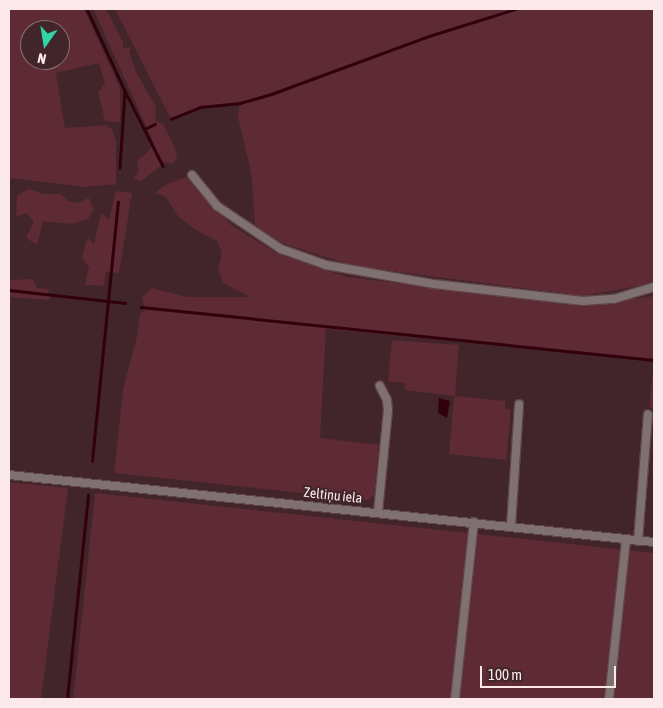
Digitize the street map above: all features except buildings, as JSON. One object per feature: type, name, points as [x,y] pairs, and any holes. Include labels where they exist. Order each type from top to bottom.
[{"type":"street","points":[[192,175],[217,206],[281,249],[326,265],[434,284],[583,301],[614,299],[654,288]]},
{"type":"street","points":[[378,512],[388,410],[387,400],[380,386]]},
{"type":"street","points":[[511,526],[519,404]]},
{"type":"street","points":[[638,541],[648,414]]},
{"type":"street","name":"Zeltiņu iela","points":[[9,476],[378,512],[654,542]]},
{"type":"street","points":[[455,699],[474,522]]},
{"type":"street","points":[[609,699],[626,539]]},
{"type":"shaded area","points":[[9,9],[84,9],[120,88],[120,122],[105,121],[98,92],[105,84],[99,63],[70,70],[70,20],[20,20],[20,70],[69,70],[56,73],[65,128],[106,125],[112,129],[116,142],[116,184],[85,187],[11,178],[9,182]]},
{"type":"shaded area","points":[[93,9],[106,9],[123,42],[123,49],[131,47],[129,52],[136,72],[156,107],[155,121],[163,124],[177,153],[174,164],[165,162],[140,182],[134,178],[139,170],[137,161],[146,154],[154,143]]},
{"type":"shaded area","points":[[115,9],[654,9],[654,283],[583,296],[354,266],[282,243],[255,226],[252,177],[238,116],[240,103],[200,107],[171,119]]},
{"type":"shaded area","points":[[186,177],[231,225],[276,253],[347,277],[583,306],[654,296],[654,360],[326,329],[320,438],[379,445],[374,495],[368,500],[114,473],[123,390],[137,336],[140,313],[145,311],[142,297],[152,288],[187,297],[250,297],[223,283],[218,270],[222,252],[217,241],[194,229],[177,215],[166,197],[155,193],[165,185]]},
{"type":"shaded area","points":[[29,189],[44,194],[60,194],[68,201],[77,203],[89,198],[94,209],[88,219],[71,224],[43,221],[37,245],[26,238],[34,221],[26,213],[16,217],[17,196]]},
{"type":"shaded area","points":[[116,191],[132,193],[119,273],[106,272],[104,286],[85,285],[89,267],[82,258],[87,238],[94,244],[101,213],[109,220]]},
{"type":"shaded area","points":[[33,279],[37,288],[48,289],[50,300],[9,297],[9,280]]},
{"type":"shaded area","points":[[392,340],[459,345],[455,396],[505,401],[505,408],[511,410],[506,460],[449,454],[454,396],[405,390],[405,383],[388,381]]},
{"type":"shaded area","points":[[654,364],[654,408],[649,407]]},
{"type":"shaded area","points":[[439,398],[450,401],[447,418],[438,413]]},
{"type":"shaded area","points":[[9,482],[68,488],[41,699],[9,699]]},
{"type":"shaded area","points":[[95,493],[654,553],[654,699],[73,699]]},
{"type":"waterway","points":[[87,9],[125,91],[120,168]]},
{"type":"waterway","points":[[171,119],[200,107],[240,103],[274,93],[429,36],[515,9]]},
{"type":"waterway","points":[[125,91],[163,166]]},
{"type":"waterway","points":[[145,129],[155,124]]},
{"type":"waterway","points":[[92,461],[118,202]]},
{"type":"waterway","points":[[9,290],[125,303]]},
{"type":"waterway","points":[[141,307],[654,360]]},
{"type":"waterway","points":[[67,699],[88,495]]}]
